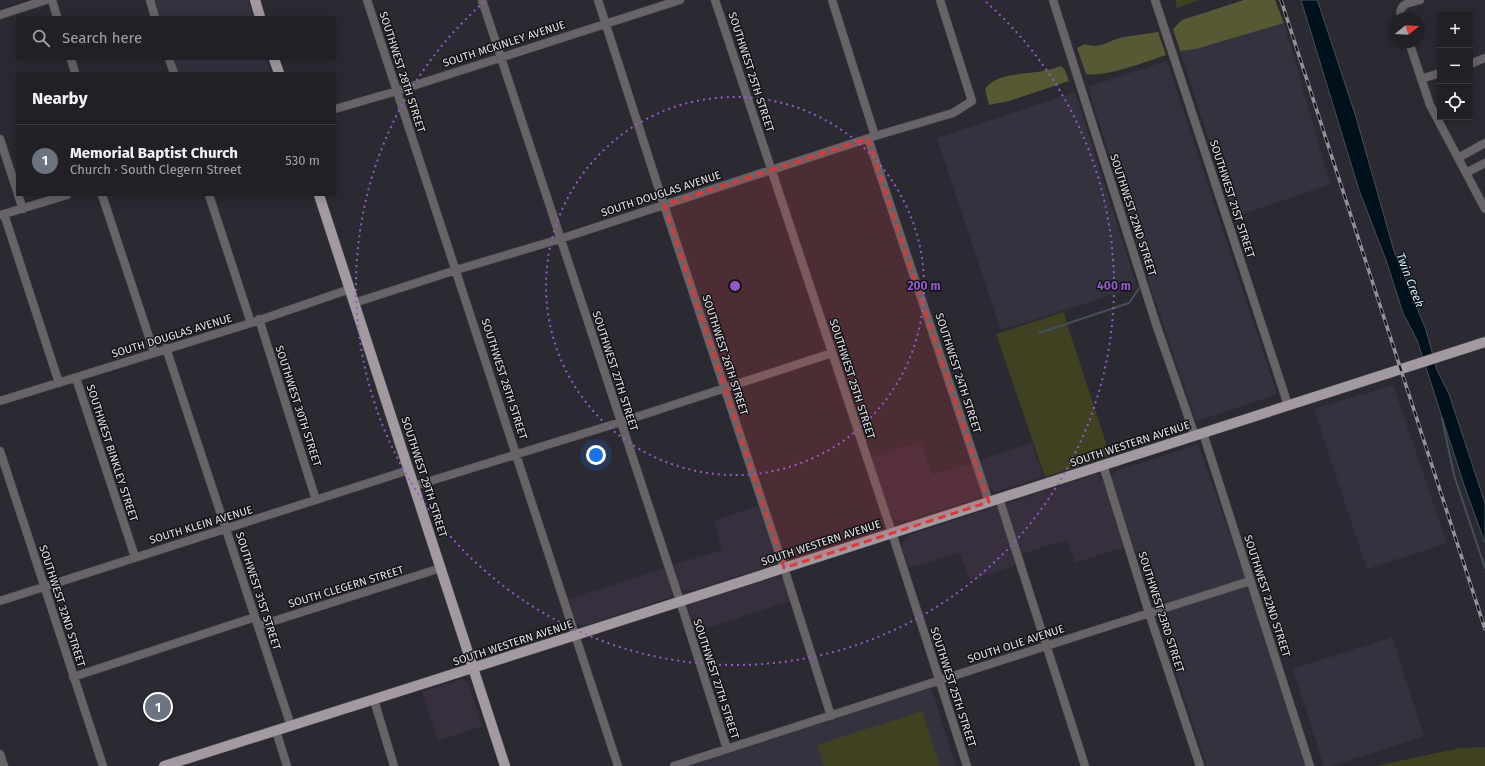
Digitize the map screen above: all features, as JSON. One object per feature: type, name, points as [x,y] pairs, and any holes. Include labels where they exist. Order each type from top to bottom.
[{"type":"main road","points":[[255,0],[260,16]]},
{"type":"main road","points":[[274,60],[278,72]]},
{"type":"main road","name":"SOUTHWEST 29TH STREET","points":[[319,196],[505,766]]},
{"type":"main road","name":"SOUTH WESTERN AVENUE","points":[[164,766],[176,764],[1485,342]]},
{"type":"street","points":[[0,15],[46,0]]},
{"type":"street","points":[[52,0],[57,16]]},
{"type":"street","points":[[150,0],[155,16]]},
{"type":"street","name":"SOUTHWEST 28TH STREET","points":[[367,0],[618,766]]},
{"type":"street","name":"SOUTHWEST 27TH STREET","points":[[482,0],[727,749]]},
{"type":"street","name":"SOUTHWEST 26TH STREET","points":[[598,0],[831,716]]},
{"type":"street","name":"SOUTH MCKINLEY AVENUE","points":[[336,109],[680,0]]},
{"type":"street","name":"SOUTHWEST 25TH STREET","points":[[715,0],[892,533],[967,766]]},
{"type":"street","name":"SOUTHWEST 24TH STREET","points":[[832,0],[871,137],[994,500],[1046,646],[1085,766]]},
{"type":"street","name":"SOUTH DOUGLAS AVENUE","points":[[354,303],[456,270],[560,239],[871,137],[953,113],[972,101],[940,0]]},
{"type":"street","name":"SOUTHWEST 22ND STREET","points":[[1053,0],[1155,321],[1199,434],[1250,581],[1310,766]]},
{"type":"street","name":"SOUTHWEST 21ST STREET","points":[[1156,0],[1288,405]]},
{"type":"street","points":[[1400,12],[1404,6],[1420,0]]},
{"type":"street","points":[[1411,48],[1430,105],[1485,209]]},
{"type":"street","points":[[1473,63],[1485,58]]},
{"type":"street","points":[[71,60],[75,72]]},
{"type":"street","points":[[169,60],[174,72]]},
{"type":"street","points":[[1421,79],[1437,74]]},
{"type":"street","points":[[0,139],[16,188]]},
{"type":"street","points":[[1458,158],[1485,143]]},
{"type":"street","points":[[1466,173],[1485,163]]},
{"type":"street","points":[[18,196],[23,209]]},
{"type":"street","points":[[59,383],[2,215],[64,196]]},
{"type":"street","points":[[102,196],[154,352]]},
{"type":"street","points":[[209,196],[251,323]]},
{"type":"street","name":"SOUTH DOUGLAS AVENUE","points":[[0,401],[76,378],[166,348],[251,323],[350,289]]},
{"type":"street","name":"SOUTHWEST 30TH STREET","points":[[259,319],[316,500]]},
{"type":"street","name":"SOUTHWEST 31ST STREET","points":[[166,348],[292,726]]},
{"type":"street","points":[[414,486],[621,422],[832,353]]},
{"type":"street","name":"SOUTHWEST BINKLEY STREET","points":[[76,378],[135,557]]},
{"type":"street","name":"SOUTHWEST 32ND STREET","points":[[0,452],[45,586],[73,677],[104,766]]},
{"type":"street","name":"SOUTHWEST 23RD STREET","points":[[1103,465],[1149,614],[1200,766]]},
{"type":"street","name":"SOUTH KLEIN AVENUE","points":[[0,601],[409,470]]},
{"type":"street","name":"SOUTH CLEGERN STREET","points":[[258,626],[441,568]]},
{"type":"street","name":"SOUTH OLIE AVENUE","points":[[674,766],[1250,581]]},
{"type":"street","points":[[73,677],[255,617]]},
{"type":"street","points":[[374,700],[394,766]]},
{"type":"street","points":[[276,731],[287,766]]},
{"type":"street","points":[[0,754],[4,766]]},
{"type":"highlighted area","points":[[868,138],[989,502],[784,568],[664,205]]},
{"type":"shaded area","points":[[155,0],[248,0],[253,16],[160,16]]},
{"type":"shaded area","points":[[1284,23],[1330,184],[1234,217],[1180,51],[1196,49]]},
{"type":"shaded area","points":[[174,60],[267,60],[271,72],[178,72]]},
{"type":"shaded area","points":[[1167,61],[1277,394],[1196,421],[1150,286],[1088,87]]},
{"type":"shaded area","points":[[1075,92],[1137,287],[1001,330],[937,138]]},
{"type":"shaded area","points":[[1393,385],[1447,543],[1367,569],[1314,409]]},
{"type":"shaded area","points":[[920,442],[932,475],[973,463],[982,494],[977,499],[899,521],[891,516],[871,457]]},
{"type":"shaded area","points":[[1032,443],[1043,477],[995,492],[988,486],[980,460]]},
{"type":"shaded area","points":[[1198,444],[1311,766],[1207,766],[1111,477],[1116,471]]},
{"type":"shaded area","points":[[1096,474],[1105,483],[1125,547],[1075,563],[1067,540],[1021,554],[1006,508],[1008,503]]},
{"type":"shaded area","points":[[760,505],[777,558],[775,563],[771,566],[692,591],[681,590],[673,565],[722,550],[714,521]]},
{"type":"shaded area","points":[[997,506],[1017,565],[970,580],[960,553],[909,568],[903,552],[902,542],[909,535]]},
{"type":"shaded area","points":[[666,568],[673,589],[672,595],[669,598],[584,626],[579,625],[575,620],[568,599]]},
{"type":"shaded area","points":[[778,576],[784,580],[791,601],[694,632],[688,610],[694,603]]},
{"type":"shaded area","points":[[1392,637],[1424,736],[1332,766],[1324,766],[1293,669]]},
{"type":"shaded area","points":[[461,679],[468,682],[482,726],[438,741],[422,692]]},
{"type":"shaded area","points":[[931,688],[956,766],[689,766]]},
{"type":"green space","points":[[1175,0],[1200,0],[1177,8]]},
{"type":"green space","points":[[1244,0],[1275,0],[1284,23],[1196,49],[1180,51],[1173,29],[1182,20]]},
{"type":"green space","points":[[1158,32],[1166,55],[1115,71],[1086,74],[1077,48],[1085,44],[1096,46],[1118,38]]},
{"type":"green space","points":[[1061,66],[1065,70],[1069,81],[1009,101],[989,105],[985,89],[996,80],[1011,75],[1050,70]]},
{"type":"green space","points":[[1064,312],[1067,322],[1039,333],[1067,324],[1110,455],[1045,477],[996,334]]},
{"type":"green space","points":[[922,711],[940,766],[824,766],[817,745]]},
{"type":"green space","points":[[1485,747],[1485,766],[1376,766],[1460,748]]},
{"type":"water","points":[[1301,0],[1317,0],[1321,11],[1356,117],[1394,251],[1426,330],[1437,370],[1449,394],[1485,503],[1485,543],[1465,488],[1417,340],[1403,313],[1386,260],[1359,190]]},
{"type":"waterway","points":[[1039,333],[1129,303],[1140,287]]},
{"type":"waterway","name":"Twin Creek","points":[[1442,418],[1454,475],[1485,568]]},
{"type":"railway","points":[[1281,0],[1485,629]]},
{"type":"place","name":"Memorial Baptist Church","points":[[158,707]]}]
